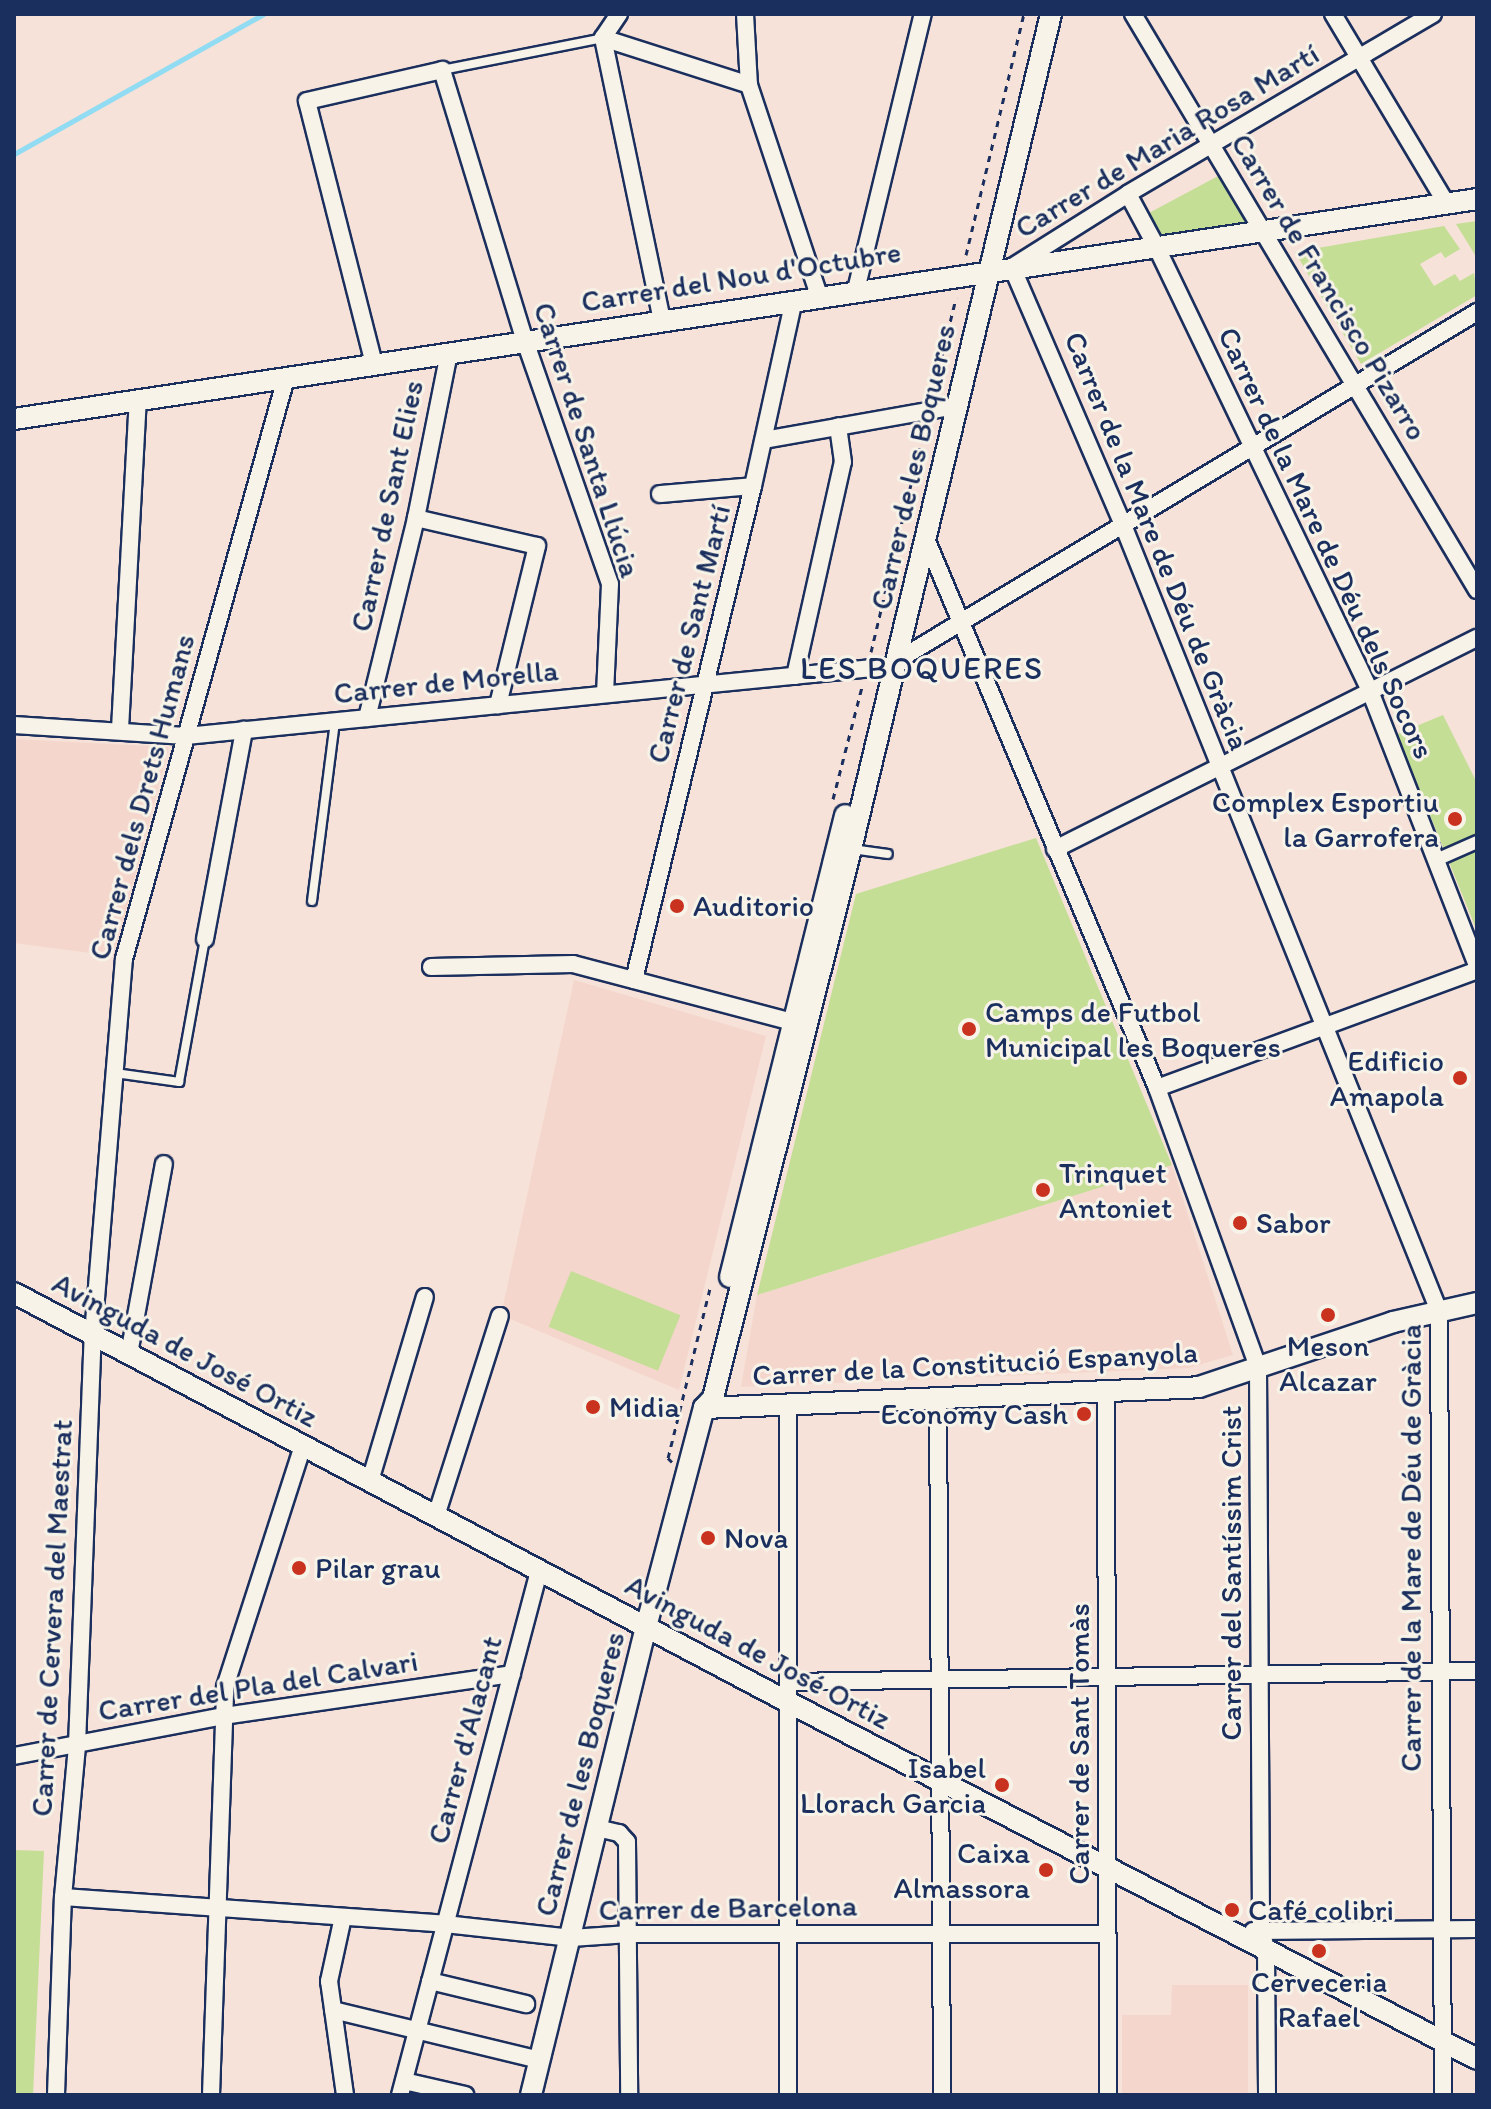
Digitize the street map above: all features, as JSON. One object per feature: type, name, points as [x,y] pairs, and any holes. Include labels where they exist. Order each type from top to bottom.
[{"type":"street","points":[[619,14],[603,38],[662,320]]},
{"type":"street","points":[[745,14],[749,85],[819,296]]},
{"type":"street","points":[[856,290],[923,14]]},
{"type":"street","name":"Carrer de les Boqueres","points":[[704,1408],[698,1372],[851,849],[883,665],[926,539],[976,272],[1039,14]]},
{"type":"street","name":"Carrer de les Boqueres","points":[[531,2095],[646,1627],[704,1408],[713,1398],[883,665],[937,409],[1051,14]]},
{"type":"street","name":"Carrer de Francisco Pizarro","points":[[1133,14],[1477,590]]},
{"type":"street","points":[[1333,14],[1446,203]]},
{"type":"street","name":"Carrer de Maria Rosa Martí","points":[[1012,267],[1128,194],[1433,14]]},
{"type":"street","points":[[603,38],[749,85]]},
{"type":"street","points":[[374,364],[307,101],[442,70]]},
{"type":"street","name":"Carrer de Santa Llúcia","points":[[442,70],[525,341],[610,584],[605,694]]},
{"type":"street","name":"Carrer de la Mare de Déu dels Socors","points":[[1128,194],[1156,246],[1370,691],[1477,968]]},
{"type":"street","name":"Carrer del Nou d'Octubre","points":[[14,419],[1477,199]]},
{"type":"street","name":"Carrer de la Mare de Déu de Gràcia","points":[[1012,267],[1123,525],[1439,1311],[1443,2095]]},
{"type":"street","name":"Carrer de Sant Martí","points":[[634,980],[764,440],[794,300]]},
{"type":"street","points":[[883,665],[960,623],[1477,312]]},
{"type":"street","name":"Carrer de Sant Elies","points":[[367,718],[416,518],[449,353]]},
{"type":"street","name":"Carrer dels Drets Humans","points":[[93,1335],[124,959],[286,378]]},
{"type":"street","points":[[120,729],[138,400]]},
{"type":"street","points":[[764,440],[937,409]]},
{"type":"street","points":[[795,676],[843,462],[838,426]]},
{"type":"street","points":[[660,494],[753,486]]},
{"type":"street","points":[[416,518],[537,546],[498,705]]},
{"type":"street","name":"Carrer del Santíssim Crist","points":[[926,539],[1157,1088],[1258,1367],[1267,2095]]},
{"type":"street","points":[[1055,849],[1477,638]]},
{"type":"street","name":"Carrer de Morella","points":[[14,725],[120,729],[186,736],[883,665]]},
{"type":"street","points":[[205,939],[244,730]]},
{"type":"street","points":[[1436,860],[1477,842]]},
{"type":"street","points":[[431,967],[573,964],[800,1024]]},
{"type":"street","points":[[1157,1088],[1477,968]]},
{"type":"street","points":[[129,1354],[164,1164]]},
{"type":"street","name":"Avinguda de José Ortiz","points":[[14,1293],[646,1627],[788,1692],[940,1781],[1235,1933],[1264,1939],[1477,2059]]},
{"type":"street","points":[[370,1481],[425,1297]]},
{"type":"street","name":"Carrer de la Constitució Espanyola","points":[[704,1408],[1199,1387],[1393,1322],[1477,1303]]},
{"type":"street","points":[[436,1516],[500,1316]]},
{"type":"street","name":"Carrer de Cervera del Maestrat","points":[[56,2095],[63,1897],[77,1745],[93,1335]]},
{"type":"street","name":"Carrer de Sant Tomàs","points":[[1106,1392],[1108,2095]]},
{"type":"street","points":[[938,1396],[942,2095]]},
{"type":"street","points":[[788,1404],[788,2095]]},
{"type":"street","points":[[211,2095],[225,1687],[303,1446]]},
{"type":"street","name":"Carrer d'Alacant","points":[[445,1924],[539,1571]]},
{"type":"street","points":[[788,1692],[939,1679],[1477,1671]]},
{"type":"street","name":"Carrer del Pla del Calvari","points":[[14,1756],[224,1716],[512,1674]]},
{"type":"street","points":[[597,1828],[619,1833],[627,1842],[629,2095]]},
{"type":"street","name":"Carrer de Barcelona","points":[[63,1897],[445,1924],[571,1938],[629,1934],[1107,1934]]},
{"type":"street","points":[[343,1917],[329,1981],[345,2095]]},
{"type":"street","points":[[445,1924],[402,2088],[465,2095]]},
{"type":"street","points":[[1264,1939],[1477,1929]]},
{"type":"street","points":[[430,1981],[526,2004]]},
{"type":"street","points":[[333,2010],[539,2060]]},
{"type":"lane","points":[[442,70],[603,38]]},
{"type":"lane","points":[[312,901],[336,721]]},
{"type":"lane","points":[[851,849],[888,854]]},
{"type":"lane","points":[[115,1073],[179,1082],[205,939]]},
{"type":"path","points":[[883,665],[937,409],[976,272],[1024,14]]},
{"type":"shaded area","points":[[14,739],[169,747],[114,956],[14,943]]},
{"type":"shaded area","points":[[574,980],[766,1036],[679,1390],[501,1315]]},
{"type":"shaded area","points":[[1172,1165],[1233,1355],[1188,1368],[741,1387],[757,1295]]},
{"type":"shaded area","points":[[1172,1985],[1248,1985],[1248,2095],[1122,2095],[1122,2015],[1171,2015]]},
{"type":"green space","points":[[1220,175],[1251,226],[1163,237],[1149,213]]},
{"type":"green space","points":[[1477,221],[1477,258],[1456,224]]},
{"type":"green space","points":[[1444,226],[1460,249],[1445,258],[1441,252],[1420,264],[1434,286],[1455,274],[1460,281],[1474,273],[1477,295],[1361,364],[1295,252]]},
{"type":"green space","name":"Complex Esportiu la Garrofera","points":[[1443,715],[1477,783],[1477,931],[1397,734]]},
{"type":"green space","name":"Camps de Futbol Municipal les Boqueres","points":[[1036,838],[1172,1165],[757,1295],[856,894]]},
{"type":"green space","points":[[571,1271],[680,1315],[658,1371],[549,1327]]},
{"type":"green space","points":[[14,1850],[44,1851],[33,2095],[14,2095]]},
{"type":"waterway","points":[[14,154],[263,14]]},
{"type":"place","name":"Complex Esportiu la Garrofera","points":[[1455,819]]},
{"type":"place","name":"Auditorio","points":[[677,906]]},
{"type":"place","name":"Camps de Futbol Municipal les Boqueres","points":[[969,1029]]},
{"type":"place","name":"Edificio Amapola","points":[[1460,1078]]},
{"type":"place","name":"Trinquet Antoniet","points":[[1043,1190]]},
{"type":"place","name":"Sabor","points":[[1240,1223]]},
{"type":"place","name":"Meson Alcazar","points":[[1328,1315]]},
{"type":"place","name":"Midia","points":[[593,1407]]},
{"type":"place","name":"Economy Cash","points":[[1084,1414]]},
{"type":"place","name":"Nova","points":[[708,1538]]},
{"type":"place","name":"Pilar grau","points":[[299,1568]]},
{"type":"place","name":"Isabel Llorach Garcia","points":[[1002,1785]]},
{"type":"place","name":"Caixa Almassora","points":[[1046,1870]]},
{"type":"place","name":"Café colibri","points":[[1232,1910]]},
{"type":"place","name":"Cerveceria Rafael","points":[[1319,1951]]},
{"type":"district","name":"LES BOQUERES","points":[[922,668]]}]
